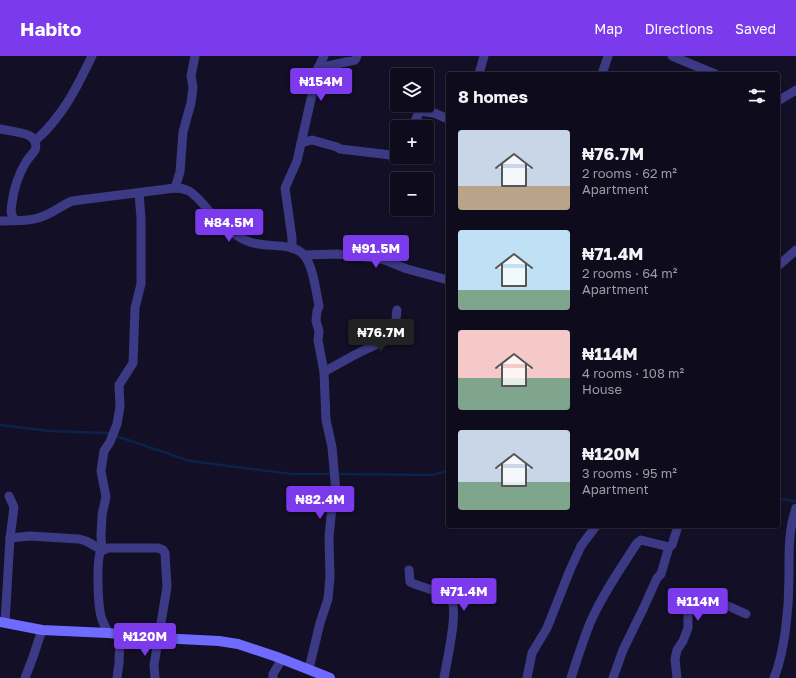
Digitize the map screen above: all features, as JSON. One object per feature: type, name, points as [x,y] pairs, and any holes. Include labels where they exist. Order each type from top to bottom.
[{"type":"street","points":[[35,141],[47,130],[71,99],[92,56]]},
{"type":"street","points":[[175,188],[180,172],[183,132],[193,88],[191,76],[195,56]]},
{"type":"street","points":[[292,248],[285,188],[297,161],[318,68],[324,56]]},
{"type":"street","points":[[318,68],[355,60],[357,56]]},
{"type":"street","points":[[480,72],[484,56]]},
{"type":"street","points":[[603,72],[608,56]]},
{"type":"street","points":[[672,56],[710,72]]},
{"type":"street","points":[[780,99],[796,90]]},
{"type":"street","points":[[416,120],[420,111],[434,113],[446,118]]},
{"type":"street","points":[[0,129],[31,136],[35,141],[35,150],[19,173],[15,184],[11,212],[12,217],[15,220]]},
{"type":"street","points":[[301,143],[312,140],[340,148],[390,155]]},
{"type":"street","points":[[0,221],[38,218],[52,213],[72,201],[175,188],[188,191],[195,195],[223,224],[236,235],[248,242],[259,245],[292,248],[304,254],[337,254],[374,258],[446,279]]},
{"type":"street","points":[[102,550],[102,515],[106,497],[101,471],[104,451],[110,442],[117,424],[120,407],[119,385],[133,363],[135,308],[141,284],[141,218],[139,193]]},
{"type":"street","points":[[780,264],[796,250]]},
{"type":"street","points":[[304,254],[309,265],[319,306],[316,321],[319,331],[318,340],[324,372],[325,414],[332,447],[336,492],[335,502],[332,507],[329,537],[330,578],[328,599],[320,623],[309,669]]},
{"type":"street","points":[[324,372],[372,345],[394,338],[397,310]]},
{"type":"street","points":[[9,496],[14,507],[2,622],[42,630],[108,633],[158,638],[219,641],[238,644],[330,678]]},
{"type":"street","points":[[774,678],[779,667],[792,577],[790,534],[795,512]]},
{"type":"street","points":[[527,678],[532,653],[547,628],[581,546],[594,528]]},
{"type":"street","points":[[613,678],[622,650],[657,578],[661,574],[669,546],[672,545],[677,528]]},
{"type":"street","points":[[10,538],[30,536],[79,540],[86,541],[102,550]]},
{"type":"street","points":[[571,678],[591,621],[637,542],[641,540],[669,546]]},
{"type":"street","points":[[108,633],[101,616],[98,555],[102,550],[108,548],[158,548],[163,550],[165,553],[167,587],[154,665],[155,678]]},
{"type":"street","points":[[409,570],[410,582],[445,595],[452,600],[454,605],[453,631],[444,678]]},
{"type":"street","points":[[677,678],[675,659],[677,650],[683,642],[688,628],[688,615],[693,600],[697,598],[710,598],[746,614]]},
{"type":"street","points":[[25,678],[42,630]]},
{"type":"street","points":[[117,678],[120,634]]},
{"type":"street","points":[[273,678],[273,674],[282,659]]},
{"type":"waterway","points":[[0,425],[50,431],[111,434]]},
{"type":"waterway","points":[[116,436],[190,461],[292,474],[332,474]]},
{"type":"waterway","points":[[337,474],[432,475],[446,472]]},
{"type":"waterway","points":[[780,499],[796,501]]}]
